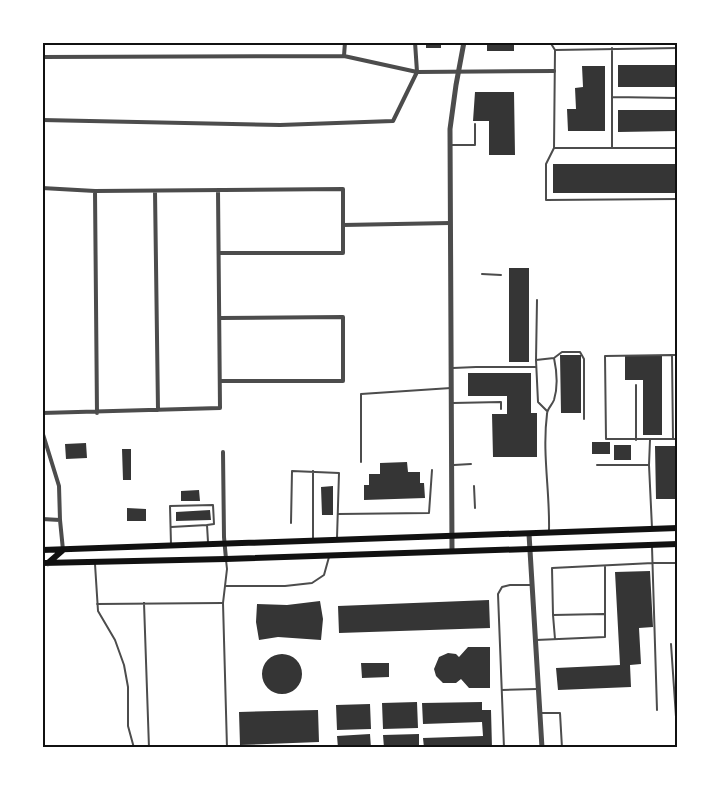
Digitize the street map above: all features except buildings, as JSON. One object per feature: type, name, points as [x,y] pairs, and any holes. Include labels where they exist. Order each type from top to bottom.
[{"type":"main road","points":[[42,550],[678,528]]},
{"type":"main road","points":[[45,563],[329,556],[678,544]]},
{"type":"main road","points":[[45,563],[63,550]]},
{"type":"street","points":[[344,56],[345,42]]},
{"type":"street","points":[[42,120],[280,125],[393,122],[417,72],[415,42]]},
{"type":"street","points":[[452,551],[450,146],[452,109],[464,42]]},
{"type":"street","points":[[42,57],[344,56],[417,72],[554,70]]},
{"type":"street","points":[[42,188],[96,191],[343,189],[343,253],[219,253]]},
{"type":"street","points":[[42,413],[220,408],[218,190]]},
{"type":"street","points":[[96,191],[97,412]]},
{"type":"street","points":[[155,191],[158,410]]},
{"type":"street","points":[[343,225],[450,223]]},
{"type":"street","points":[[220,318],[343,317],[343,381],[221,381]]},
{"type":"street","points":[[42,431],[59,486],[63,550]]},
{"type":"street","points":[[223,452],[226,559]]},
{"type":"street","points":[[42,519],[60,520]]},
{"type":"street","points":[[529,534],[542,748]]},
{"type":"lane","points":[[550,42],[555,50],[554,148],[546,164],[546,200],[678,199]]},
{"type":"lane","points":[[636,42],[636,48]]},
{"type":"lane","points":[[612,48],[612,148]]},
{"type":"lane","points":[[555,50],[678,48]]},
{"type":"lane","points":[[612,97],[678,98]]},
{"type":"lane","points":[[450,146],[475,145],[475,124]]},
{"type":"lane","points":[[554,148],[678,148]]},
{"type":"lane","points":[[482,274],[501,275]]},
{"type":"lane","points":[[537,300],[536,367],[538,402],[547,411]]},
{"type":"lane","points":[[536,360],[554,358],[562,352],[580,352],[584,359],[584,418]]},
{"type":"lane","points":[[672,355],[673,439]]},
{"type":"lane","points":[[678,355],[605,356],[606,439],[678,439]]},
{"type":"lane","points":[[548,533],[547,411],[552,405],[557,392],[554,358]]},
{"type":"lane","points":[[451,369],[476,366],[536,367]]},
{"type":"lane","points":[[636,385],[636,440]]},
{"type":"lane","points":[[361,462],[361,394],[451,388]]},
{"type":"lane","points":[[451,403],[501,402],[501,409]]},
{"type":"lane","points":[[650,440],[652,529]]},
{"type":"lane","points":[[451,465],[471,464]]},
{"type":"lane","points":[[598,465],[650,465]]},
{"type":"lane","points":[[338,514],[429,513],[432,470]]},
{"type":"lane","points":[[291,523],[292,471],[339,473],[337,541]]},
{"type":"lane","points":[[313,472],[313,542]]},
{"type":"lane","points":[[474,486],[475,508]]},
{"type":"lane","points":[[171,528],[214,524],[213,505],[170,506],[171,546]]},
{"type":"lane","points":[[207,525],[208,545]]},
{"type":"lane","points":[[652,544],[658,710]]},
{"type":"lane","points":[[225,586],[285,586],[312,583],[324,575],[329,556]]},
{"type":"lane","points":[[226,559],[223,603],[227,748]]},
{"type":"lane","points":[[94,562],[98,612],[114,640],[124,665],[128,687],[128,726],[134,748]]},
{"type":"lane","points":[[555,639],[552,568],[653,563],[678,564]]},
{"type":"lane","points":[[535,640],[605,637],[605,566]]},
{"type":"lane","points":[[504,748],[498,594],[502,587],[532,585]]},
{"type":"lane","points":[[144,603],[149,748]]},
{"type":"lane","points":[[97,604],[223,603]]},
{"type":"lane","points":[[554,615],[604,614]]},
{"type":"lane","points":[[671,644],[676,717],[678,717]]},
{"type":"lane","points":[[502,690],[538,689]]},
{"type":"lane","points":[[540,713],[560,713],[562,748]]}]
